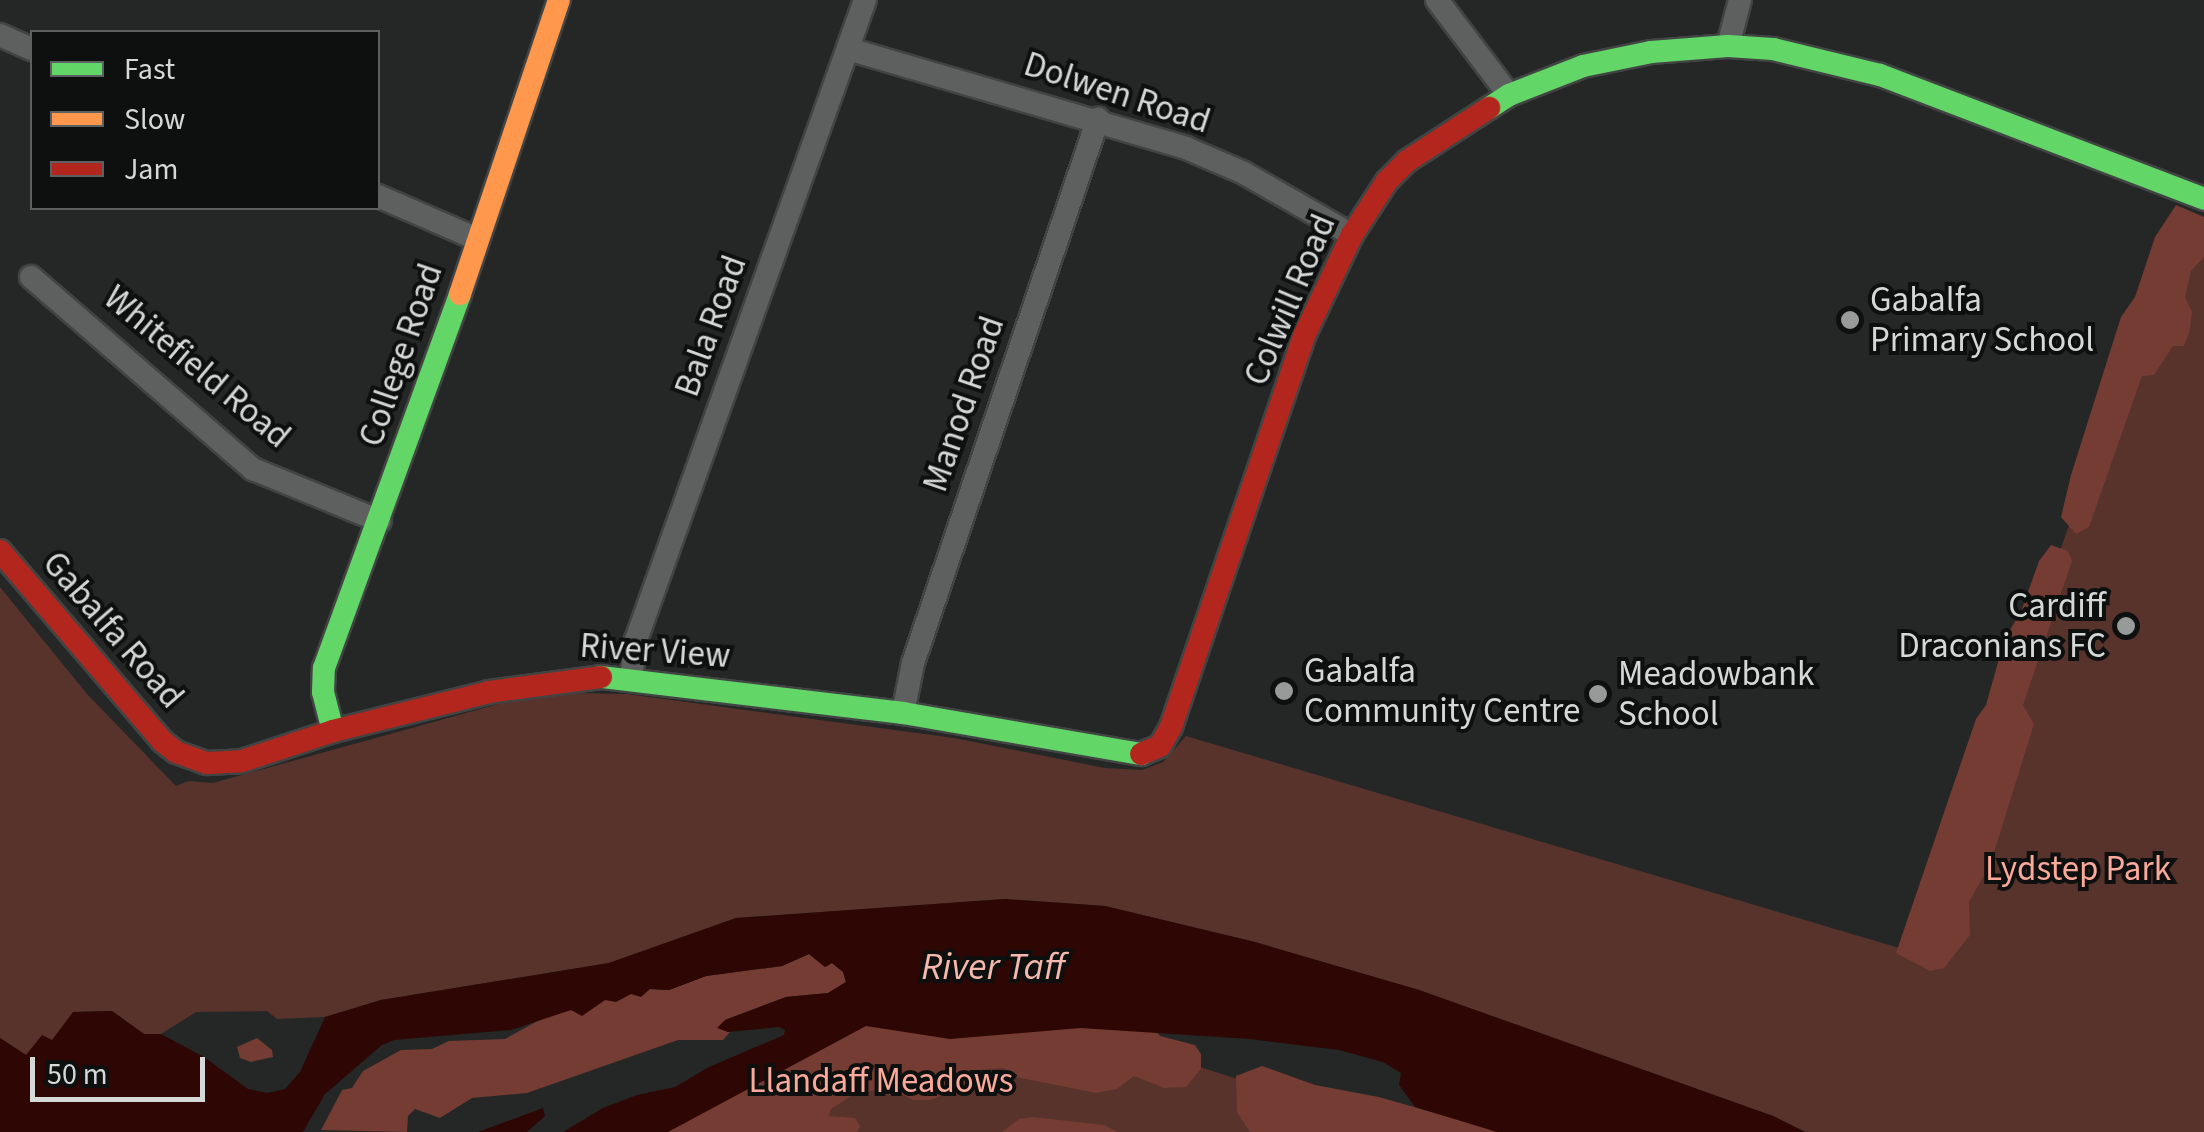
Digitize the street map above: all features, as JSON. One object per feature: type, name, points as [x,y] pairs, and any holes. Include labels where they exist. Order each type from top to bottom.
[{"type":"street","name":"College Road","points":[[333,731],[323,692],[324,668],[380,521],[558,0]]},
{"type":"street","name":"Bala Road","points":[[631,679],[636,640],[865,0]]},
{"type":"street","points":[[1437,0],[1509,94]]},
{"type":"street","points":[[1728,46],[1740,0]]},
{"type":"street","points":[[0,36],[30,48]]},
{"type":"street","name":"Colwill Road","points":[[1138,755],[1160,746],[1171,728],[1304,336],[1352,235],[1387,181],[1407,161],[1509,94],[1608,59],[1728,46],[1814,56],[1880,75],[2204,199]]},
{"type":"street","name":"Dolwen Road","points":[[848,49],[1153,136],[1230,167],[1352,235]]},
{"type":"street","name":"Manod Road","points":[[902,713],[913,663],[1098,119]]},
{"type":"street","points":[[380,197],[477,238]]},
{"type":"street","name":"Whitefield Road","points":[[32,277],[253,469],[380,521]]},
{"type":"street","name":"Gabalfa Road","points":[[0,551],[176,752]]},
{"type":"street","name":"River View","points":[[176,752],[207,764],[226,764],[333,731],[530,684],[599,677],[902,713],[1138,755]]},
{"type":"green space","points":[[2176,205],[2204,217],[2204,257],[2191,271],[2185,297],[2192,312],[2190,330],[2184,346],[2173,346],[2154,375],[2142,376],[2089,527],[2076,534],[2061,517],[2071,475],[2121,317],[2135,297],[2155,237]]},
{"type":"green space","name":"Lydstep Park","points":[[2204,219],[2204,1132],[1806,1132],[1773,1116],[1419,990],[1255,942],[1105,906],[1005,899],[736,918],[609,963],[381,1000],[325,1017],[277,1019],[267,1011],[196,1012],[161,1034],[144,1034],[112,1011],[74,1012],[52,1041],[26,1055],[0,1038],[0,587],[87,694],[176,786],[189,781],[213,783],[502,703],[572,693],[627,694],[954,738],[1105,768],[1142,770],[1163,762],[1186,736],[1916,953],[2126,366]]},
{"type":"green space","points":[[2051,545],[2068,551],[2072,561],[2023,705],[2034,724],[1990,865],[1969,902],[1970,935],[1944,968],[1930,971],[1896,953],[1976,719],[1986,705],[2004,641],[2022,609],[2039,561]]},
{"type":"green space","points":[[809,954],[825,967],[832,963],[843,972],[846,982],[828,993],[786,997],[725,1020],[727,1032],[731,1031],[723,1040],[678,1040],[527,1093],[472,1098],[440,1118],[415,1109],[408,1116],[407,1132],[321,1130],[342,1090],[352,1088],[363,1071],[401,1050],[432,1049],[449,1041],[505,1039],[552,1013],[572,1010],[582,1015],[605,1000],[650,989],[669,990],[706,976],[782,966]]},
{"type":"green space","points":[[857,1022],[1153,1027],[1160,1036],[1195,1045],[1201,1054],[1201,1069],[1186,1087],[1164,1088],[1134,1076],[1117,1089],[1096,1093],[1016,1077],[1004,1068],[980,1070],[955,1091],[930,1100],[913,1100],[888,1087],[851,1096],[831,1109],[829,1116],[855,1118],[860,1126],[857,1132],[649,1132]]},
{"type":"green space","name":"Llandaff Meadows","points":[[1080,1028],[1401,1132],[668,1132]]},
{"type":"green space","points":[[257,1038],[272,1050],[273,1057],[251,1062],[240,1058],[237,1047]]},
{"type":"green space","points":[[1262,1066],[1315,1085],[1379,1097],[1501,1132],[1250,1132],[1237,1112],[1236,1076]]},
{"type":"green space","points":[[1019,1119],[1104,1125],[1118,1132],[1002,1132]]},
{"type":"water","name":"River Taff","points":[[1005,899],[1105,906],[1255,942],[1419,990],[1773,1116],[1805,1132],[1497,1132],[1415,1107],[1399,1085],[1401,1073],[1383,1062],[1339,1050],[1250,1039],[1080,1028],[950,1039],[866,1026],[668,1132],[563,1132],[603,1108],[675,1087],[709,1067],[784,1035],[785,1030],[779,1027],[728,1032],[717,1028],[725,1020],[786,997],[828,993],[846,982],[843,972],[832,963],[825,967],[809,954],[782,966],[706,976],[669,990],[650,989],[641,997],[631,994],[616,1002],[605,1000],[582,1016],[571,1010],[511,1030],[394,1040],[382,1045],[325,1094],[303,1132],[0,1132],[0,1038],[26,1055],[42,1035],[52,1040],[73,1012],[112,1011],[144,1034],[161,1034],[204,1057],[248,1089],[267,1093],[285,1089],[300,1072],[325,1017],[381,1000],[609,963],[736,918]]},
{"type":"water","points":[[543,1108],[545,1116],[527,1132],[478,1132]]},
{"type":"traffic: fast","points":[[1489,108],[1509,95],[1583,66],[1651,52],[1728,46],[1773,49],[1880,75],[2204,199]]},
{"type":"traffic: fast","points":[[333,731],[323,692],[324,668],[460,294]]},
{"type":"traffic: fast","points":[[601,677],[903,713],[1141,754]]},
{"type":"traffic: slow","points":[[460,294],[559,0]]},
{"type":"traffic: jam","points":[[1141,754],[1160,746],[1171,727],[1304,336],[1352,235],[1387,181],[1407,161],[1489,108]]},
{"type":"traffic: jam","points":[[0,551],[162,741],[176,752],[207,763],[242,761],[333,731],[489,692],[601,677]]},
{"type":"place","name":"Gabalfa Primary School","points":[[1850,320]]},
{"type":"place","name":"Cardiff Draconians FC","points":[[2126,626]]},
{"type":"place","name":"Gabalfa Community Centre","points":[[1284,691]]},
{"type":"place","name":"Meadowbank School","points":[[1598,694]]}]
